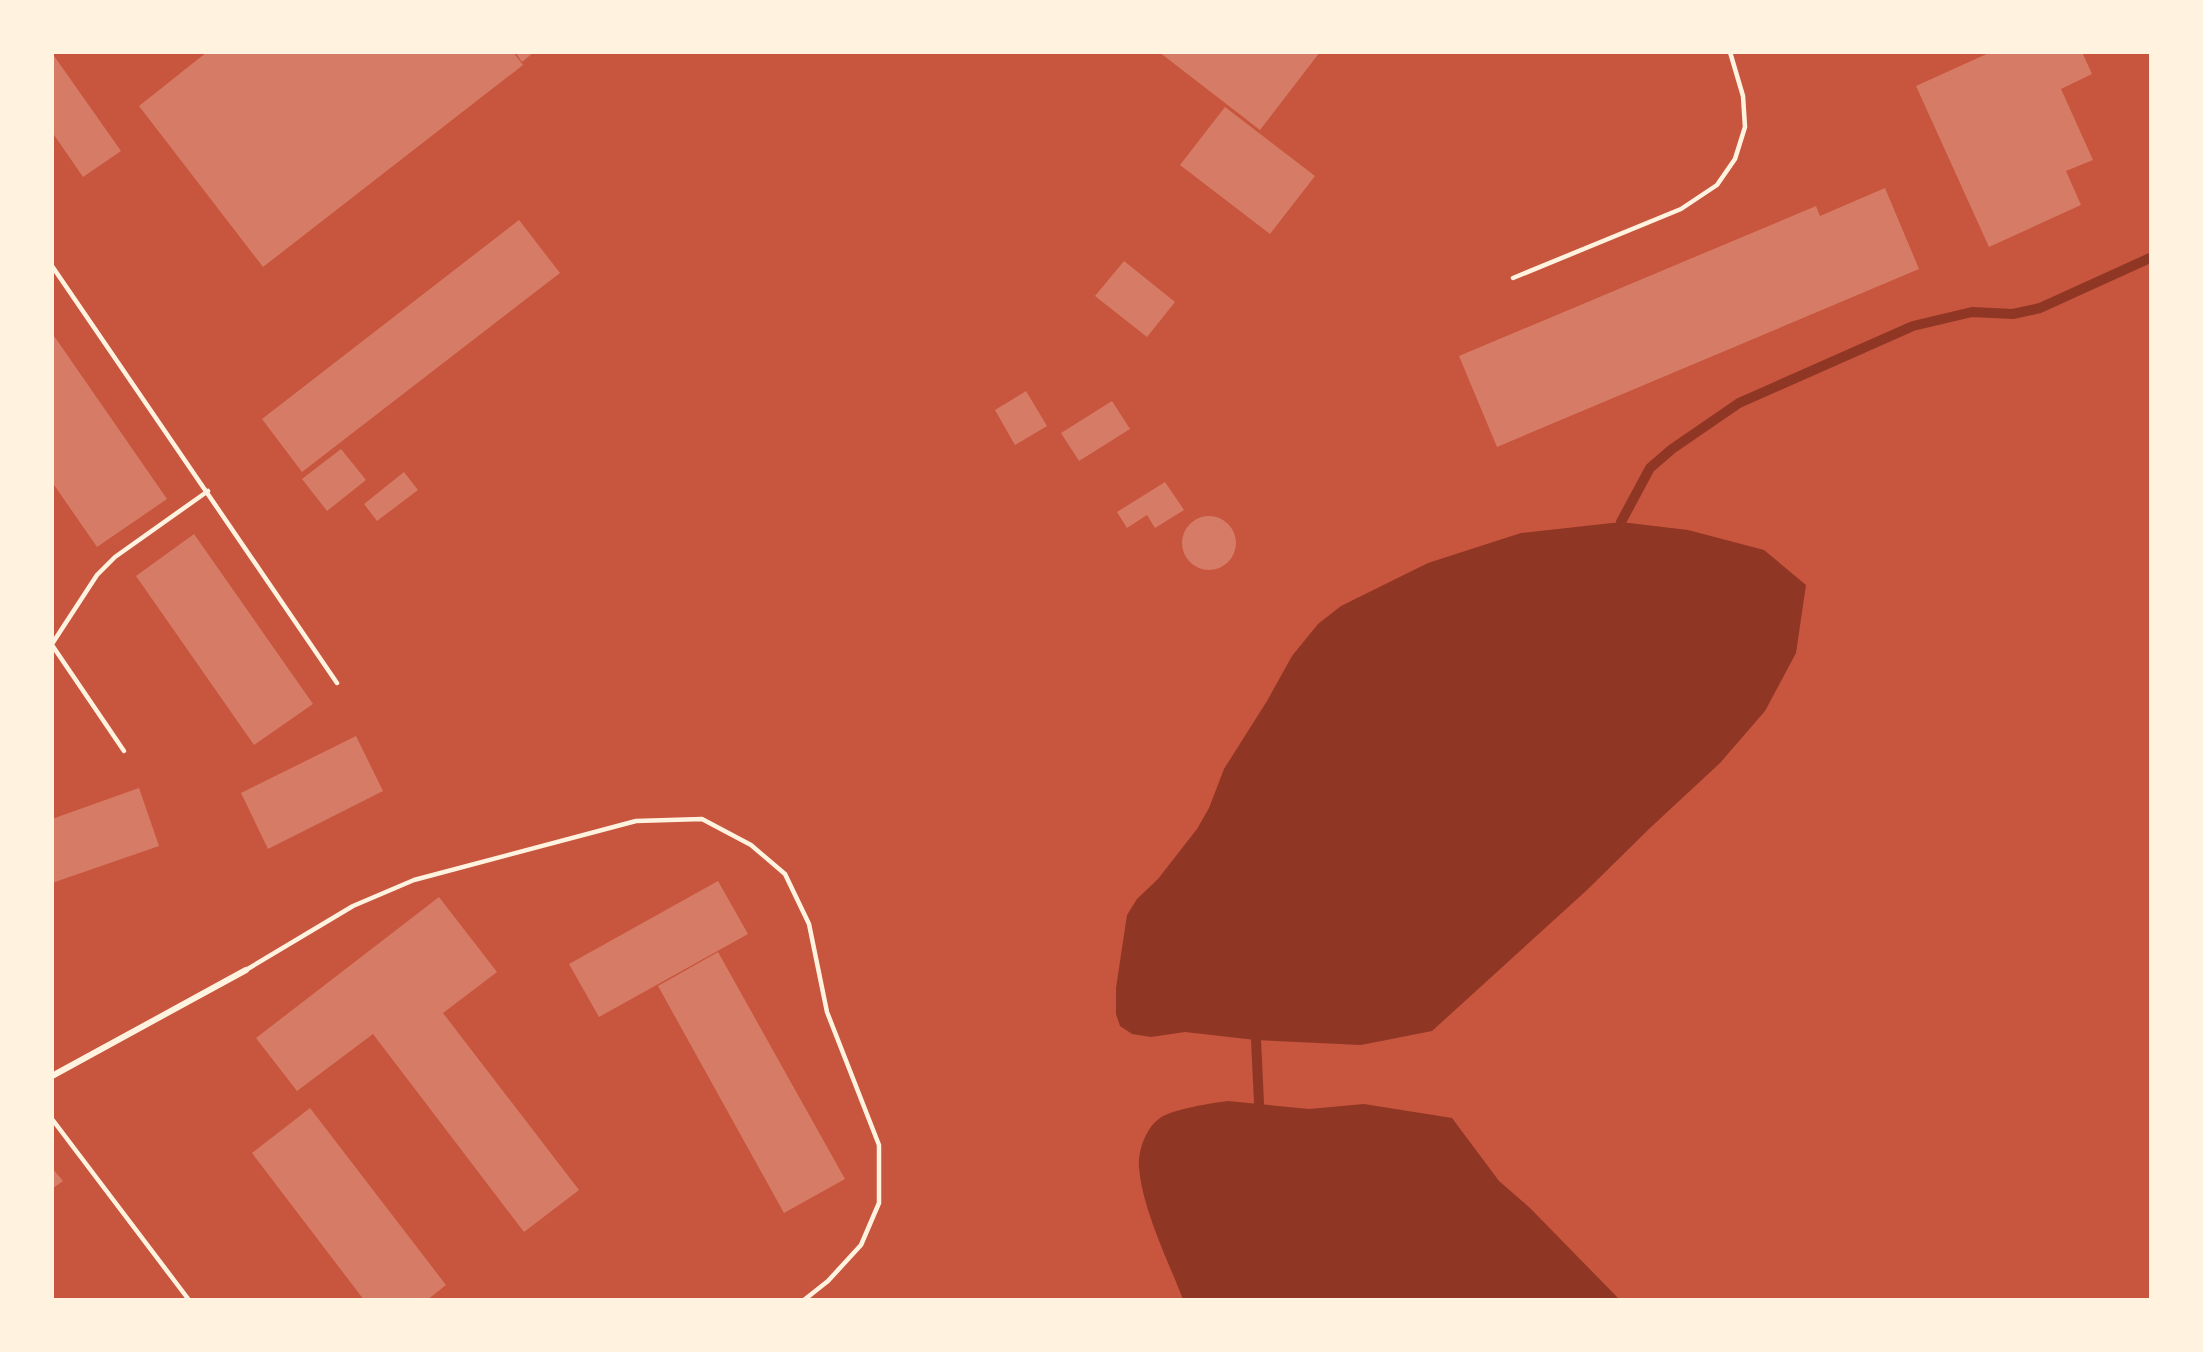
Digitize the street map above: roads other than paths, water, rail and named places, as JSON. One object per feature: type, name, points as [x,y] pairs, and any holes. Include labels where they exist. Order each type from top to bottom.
[{"type":"street","points":[[52,1076],[246,970]]},
{"type":"lane","points":[[1513,278],[1681,209],[1717,185],[1735,159],[1744,127],[1743,96],[1730,52]]},
{"type":"lane","points":[[52,266],[208,491],[337,683]]},
{"type":"lane","points":[[124,751],[52,645],[97,575],[115,557],[208,491]]},
{"type":"lane","points":[[246,970],[354,906],[414,880],[636,821],[702,819],[751,845],[785,874],[809,924],[827,1012],[879,1145],[879,1203],[861,1245],[828,1281],[804,1299]]},
{"type":"lane","points":[[52,1119],[189,1299]]},
{"type":"waterway","points":[[1621,522],[1650,468],[1672,449],[1739,403],[1913,326],[1972,312],[2013,314],[2040,308],[2150,258]]},
{"type":"waterway","points":[[1256,1040],[1259,1103]]}]
